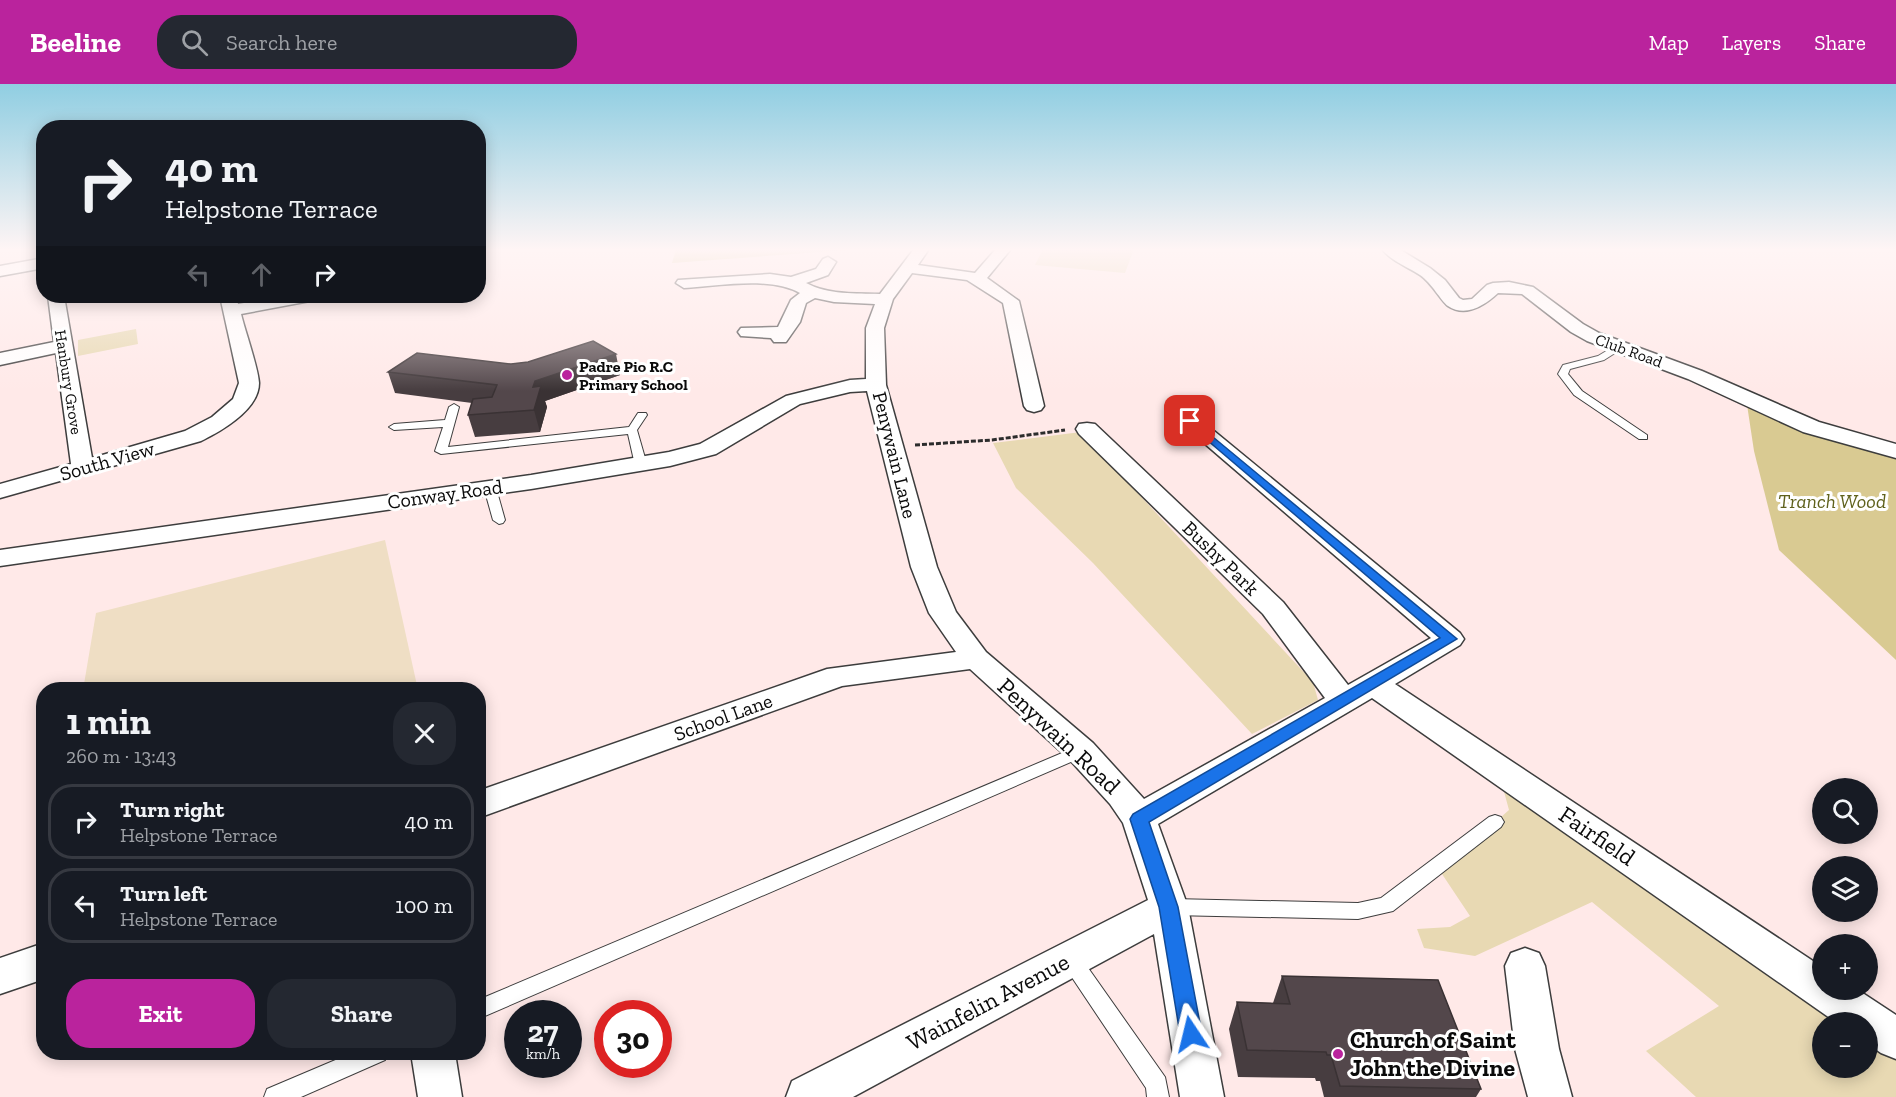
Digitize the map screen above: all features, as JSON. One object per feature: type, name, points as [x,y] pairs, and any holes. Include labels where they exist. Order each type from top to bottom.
[{"type":"street","points":[[747,332],[781,336],[791,322],[799,300],[806,296]]},
{"type":"street","points":[[830,296],[885,300]]},
{"type":"street","name":"Penywain Lane","points":[[888,296],[875,328],[876,385],[924,567],[944,614],[975,659]]},
{"type":"street","points":[[1003,296],[1011,302],[1034,406]]},
{"type":"street","name":"Club Road","points":[[1450,296],[1453,302],[1462,305],[1477,303],[1484,296]]},
{"type":"street","name":"Club Road","points":[[1535,296],[1577,328],[1593,337],[1695,375],[1811,427],[1896,451]]},
{"type":"street","name":"Hanbury Grove","points":[[57,303],[83,469]]},
{"type":"street","name":"South View","points":[[0,491],[193,436],[213,427],[240,404],[247,394],[249,383],[230,303]]},
{"type":"street","points":[[0,358],[63,346]]},
{"type":"street","name":"Conway Road","points":[[0,558],[641,465],[708,448],[734,436],[793,400],[850,386],[876,385]]},
{"type":"street","points":[[1139,819],[1356,691],[1450,639],[1190,421]]},
{"type":"street","name":"Bushy Park","points":[[1087,429],[1356,691]]},
{"type":"street","name":"Penywain Road","points":[[975,659],[1082,752],[1122,795],[1139,819],[1169,907],[1202,1097]]},
{"type":"street","name":"School Lane","points":[[486,802],[837,676],[975,659]]},
{"type":"street","name":"Fairfield","points":[[1356,691],[1812,983]]},
{"type":"street","name":"Wainfelin Avenue","points":[[808,1097],[1169,907]]},
{"type":"street","points":[[0,976],[36,964]]},
{"type":"street","points":[[1525,966],[1537,1049],[1550,1097]]},
{"type":"street","name":"Fairfield","points":[[1838,1000],[1896,1039]]},
{"type":"street","points":[[434,1060],[440,1097]]},
{"type":"lane","points":[[1621,346],[1601,358],[1566,367],[1563,374],[1578,393],[1644,436]]},
{"type":"lane","points":[[454,406],[441,450],[632,430]]},
{"type":"lane","points":[[641,465],[632,430],[642,415]]},
{"type":"lane","points":[[394,426],[449,423]]},
{"type":"lane","points":[[490,488],[499,520]]},
{"type":"lane","points":[[486,1007],[1082,752]]},
{"type":"lane","points":[[1169,907],[1358,911],[1376,908],[1386,905],[1495,822]]},
{"type":"lane","points":[[1070,959],[1157,1085],[1158,1097]]},
{"type":"lane","points":[[275,1097],[362,1060]]},
{"type":"path","points":[[891,447],[992,440],[1039,432],[1087,429]]},
{"type":"shaded area","points":[[136,329],[138,344],[78,356],[78,340]]},
{"type":"shaded area","points":[[1081,432],[1313,682],[1318,700],[1252,734],[1093,563],[1016,488],[993,443]]},
{"type":"shaded area","points":[[385,540],[416,682],[84,682],[96,613]]},
{"type":"shaded area","points":[[1503,788],[1812,997],[1812,1000],[1816,1000],[1834,1012],[1812,1012],[1812,1078],[1878,1078],[1878,1042],[1896,1054],[1896,1097],[1696,1097],[1646,1051],[1719,1006],[1592,902],[1475,956],[1424,948],[1417,929],[1450,927],[1470,916],[1440,871],[1509,810]]},
{"type":"green space","name":"Tranch Wood","points":[[1746,398],[1896,451],[1896,660],[1779,550],[1754,451]]},
{"type":"building","points":[[593,341],[616,354],[535,381],[533,387],[541,386],[534,410],[468,415],[473,399],[492,397],[497,385],[388,372],[417,353],[511,364],[528,362]]},
{"type":"building","name":"Church of Saint John the Divine","points":[[1282,976],[1438,980],[1481,1089],[1340,1086],[1331,1055],[1327,1055],[1326,1052],[1247,1050],[1237,1002],[1290,1004]]},
{"type":"place","name":"Padre Pio R.C Primary School","points":[[567,375]]},
{"type":"place","name":"Church of Saint John the Divine","points":[[1338,1054]]},
{"type":"route","points":[[1190,421],[1450,639],[1342,699],[1139,819],[1169,907],[1191,1034]]}]
